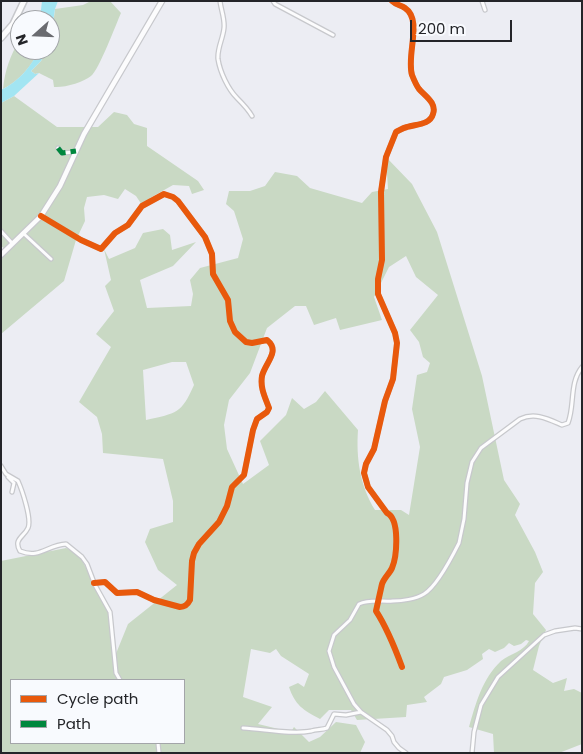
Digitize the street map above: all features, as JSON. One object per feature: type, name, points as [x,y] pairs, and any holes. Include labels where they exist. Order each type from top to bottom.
[{"type":"main road","points":[[1,38],[13,24],[24,1]]},
{"type":"street","points":[[1,255],[41,216],[60,186],[100,106],[162,1]]},
{"type":"street","points":[[220,1],[224,30],[219,46],[218,60],[228,86],[252,116]]},
{"type":"street","points":[[273,1],[333,35]]},
{"type":"street","points":[[392,1],[405,8],[412,16],[414,28],[410,57],[412,74],[417,87],[432,102],[434,112],[432,118],[423,124],[406,127],[396,132],[386,157],[381,192],[382,260],[378,280],[378,294],[395,333],[397,343],[393,379],[374,449],[366,464],[364,473],[368,486],[387,513],[392,515],[395,522],[394,559],[392,568],[382,582],[376,611],[385,623],[402,667]]},
{"type":"street","points":[[482,1],[486,10]]},
{"type":"street","points":[[58,148],[62,154],[76,152]]},
{"type":"street","points":[[41,216],[81,240],[101,249],[115,233],[128,225],[142,206],[164,194],[174,196],[205,237],[212,254],[213,274],[228,300],[230,322],[235,332],[246,342],[252,343],[267,340],[273,347],[274,352],[262,378],[262,392],[269,408],[257,420],[253,430],[244,475],[232,488],[227,506],[219,522],[199,544],[194,553],[190,600],[188,604],[180,607],[154,600],[137,592],[117,593],[105,582],[94,583]]},
{"type":"street","points":[[1,231],[12,244]]},
{"type":"street","points":[[22,233],[51,259]]},
{"type":"street","points":[[406,753],[394,742],[387,730],[361,712],[346,692],[334,667],[329,651],[334,635],[350,620],[359,604],[365,601],[395,601],[424,594],[435,582],[459,543],[472,462],[480,448],[526,416],[541,417],[562,425],[568,423],[574,381],[582,367]]},
{"type":"street","points":[[1,466],[14,483],[12,492]]},
{"type":"street","points":[[6,474],[18,481],[30,519],[28,528],[17,541],[20,551],[28,554],[37,554],[61,544],[66,544],[82,557],[110,612],[116,673],[119,679]]},
{"type":"street","points":[[472,753],[474,732],[481,705],[498,677],[544,634],[575,628],[582,630]]},
{"type":"street","points":[[243,728],[287,731],[294,734],[305,733],[327,728],[334,714],[346,715],[361,712]]},
{"type":"green space","points":[[91,1],[110,1],[121,13],[98,65],[91,76],[74,84],[54,87],[53,80],[31,71],[42,60],[60,60],[60,10],[55,9],[83,5]]},
{"type":"green space","points":[[10,58],[10,60],[34,60],[14,82],[3,89],[5,76]]},
{"type":"green space","points":[[14,96],[57,127],[98,127],[114,112],[127,115],[134,124],[147,128],[147,146],[198,181],[204,190],[192,194],[189,186],[173,185],[150,198],[144,208],[136,196],[125,189],[118,199],[104,195],[87,197],[84,208],[85,221],[76,240],[64,281],[1,334],[1,256],[6,250],[1,246],[1,103]]},
{"type":"green space","points":[[386,157],[412,184],[437,232],[482,376],[504,480],[520,504],[515,515],[535,552],[543,572],[535,583],[533,614],[546,630],[539,646],[533,670],[553,683],[567,678],[564,691],[574,689],[582,693],[582,744],[559,753],[494,753],[493,734],[469,727],[484,683],[501,661],[527,644],[529,641],[526,640],[514,646],[509,643],[504,648],[495,652],[489,649],[482,654],[483,659],[467,670],[444,677],[441,684],[424,697],[427,702],[407,705],[406,717],[357,720],[351,710],[329,710],[320,719],[309,713],[297,703],[289,687],[298,683],[304,687],[309,674],[281,656],[276,649],[270,653],[251,649],[243,697],[272,707],[258,724],[291,732],[294,727],[309,742],[320,737],[336,722],[356,725],[365,742],[360,753],[1,753],[1,561],[66,548],[78,553],[110,612],[113,661],[128,624],[177,585],[158,570],[145,542],[150,529],[173,522],[173,501],[163,459],[103,453],[102,434],[97,417],[79,402],[111,347],[96,334],[114,311],[105,286],[111,280],[104,249],[109,259],[135,248],[143,233],[163,229],[170,235],[172,250],[196,242],[173,266],[140,280],[147,308],[191,306],[193,294],[190,280],[200,268],[238,258],[243,239],[234,211],[226,204],[229,191],[250,191],[265,186],[275,172],[297,176],[310,188],[362,203],[372,192],[388,189]],"holes":[[[406,256],[416,277],[438,295],[410,330],[419,342],[423,357],[430,363],[427,372],[417,375],[412,409],[420,447],[409,515],[401,510],[375,510],[360,472],[358,430],[325,391],[316,402],[304,409],[292,398],[286,415],[260,441],[269,465],[243,484],[227,449],[224,425],[229,400],[250,373],[267,328],[295,306],[306,306],[314,325],[336,318],[340,330],[382,320],[374,297],[389,267]],[[172,362],[186,362],[194,385],[185,402],[177,411],[146,420],[143,370]]]},
{"type":"water","points":[[42,1],[58,1],[55,10],[41,10]]},
{"type":"water","points":[[33,60],[42,60],[31,71],[35,74],[39,73],[14,96],[1,103],[1,90],[13,83]]},
{"type":"marked path","points":[[58,148],[62,153],[76,151]]},
{"type":"cycle path","points":[[392,1],[405,8],[413,21],[412,75],[419,89],[432,103],[434,110],[431,118],[426,122],[406,127],[396,132],[386,157],[381,192],[382,260],[378,279],[378,294],[395,333],[397,343],[393,379],[385,401],[374,449],[366,464],[364,473],[368,487],[391,517],[396,530],[394,562],[382,584],[376,611],[391,638],[402,667]]},
{"type":"cycle path","points":[[41,216],[81,240],[101,249],[115,233],[128,225],[142,206],[164,194],[173,197],[205,237],[212,254],[213,274],[228,300],[230,321],[235,332],[246,342],[252,343],[267,340],[273,348],[262,376],[263,392],[269,408],[267,412],[257,419],[244,475],[232,487],[227,506],[219,522],[199,544],[194,553],[190,600],[188,603],[180,607],[154,600],[137,592],[117,593],[105,582],[94,583]]}]
